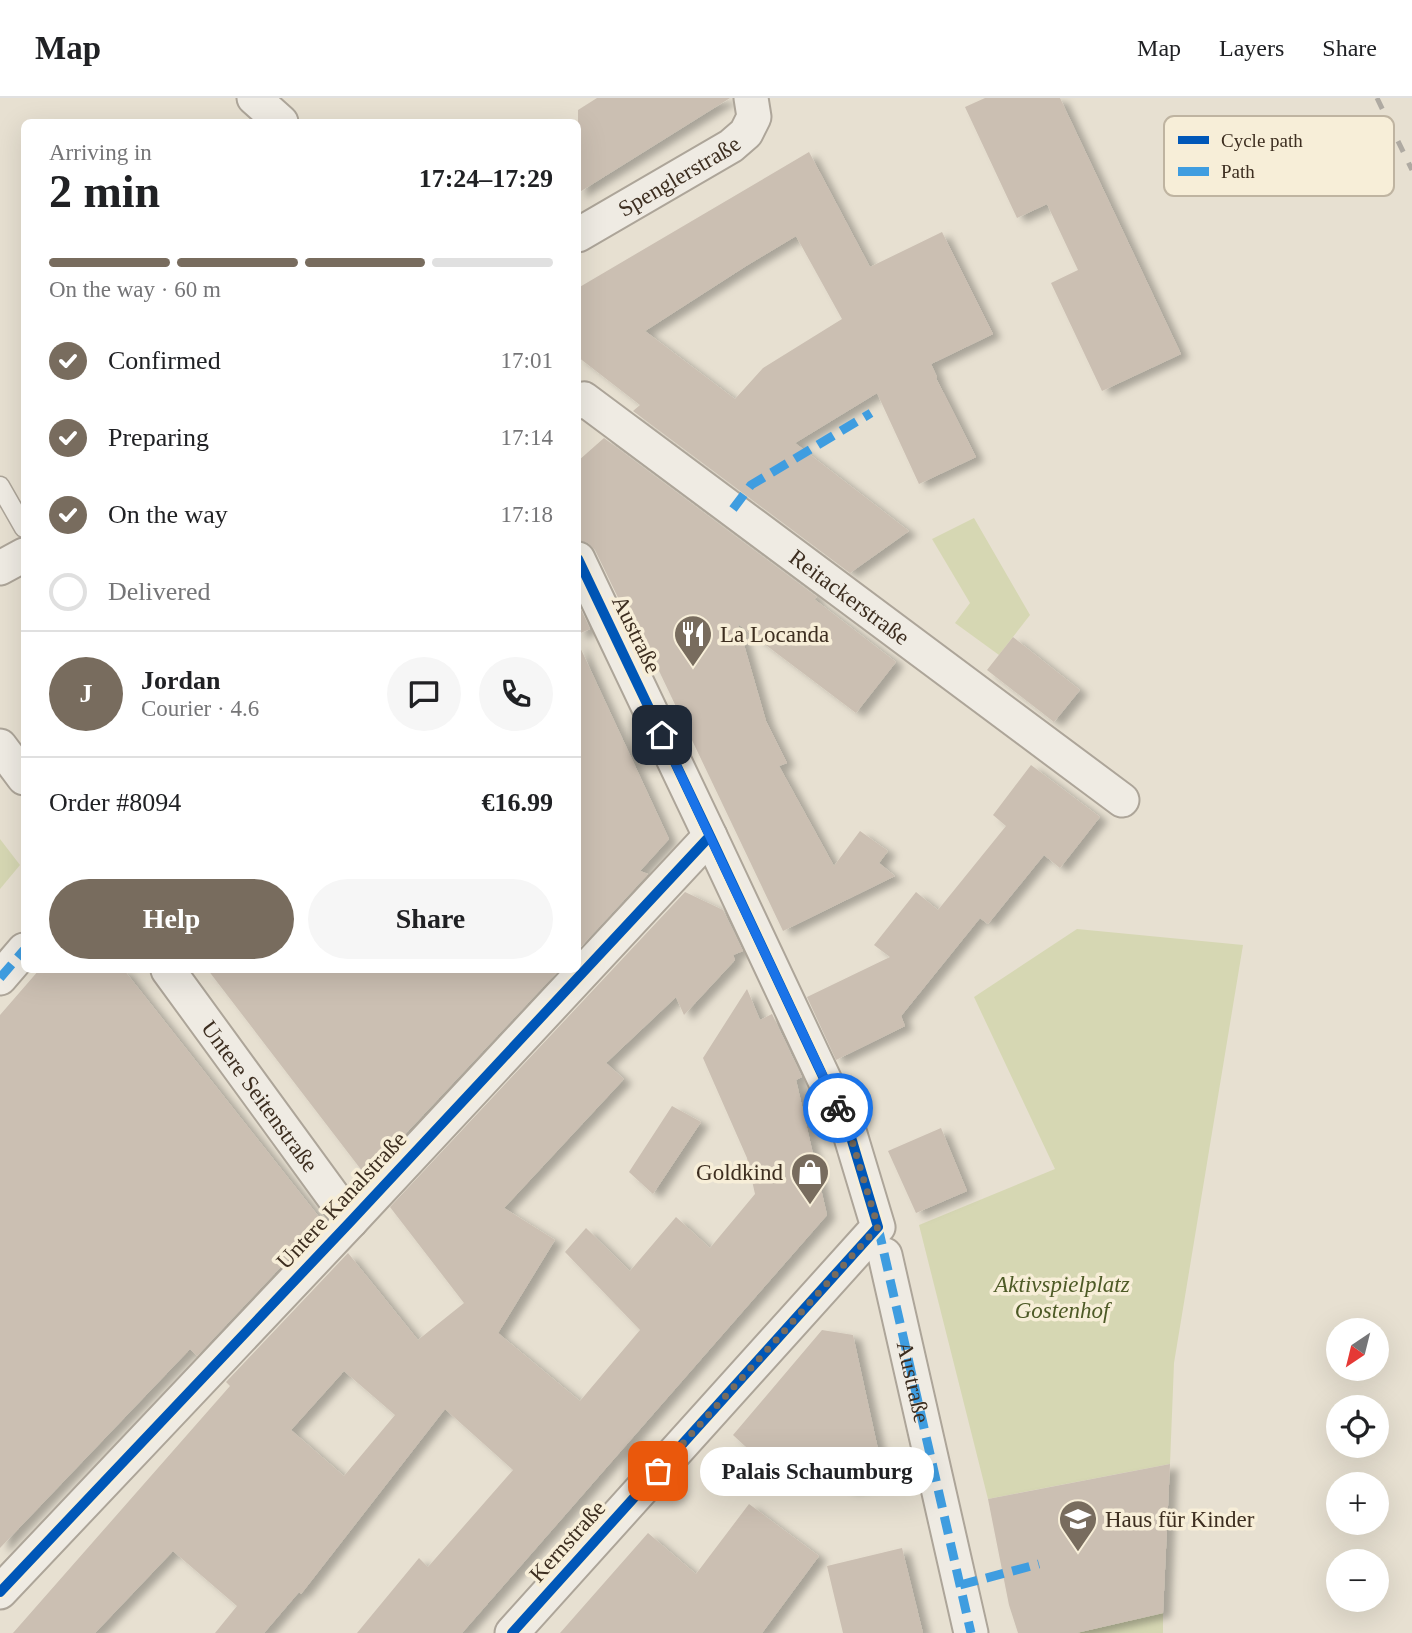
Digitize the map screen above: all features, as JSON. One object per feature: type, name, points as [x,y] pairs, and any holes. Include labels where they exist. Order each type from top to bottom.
[{"type":"street","points":[[254,98],[278,119]]},
{"type":"street","name":"Spenglerstraße","points":[[581,233],[730,146],[746,133],[754,117],[751,98]]},
{"type":"street","name":"Reitackerstraße","points":[[581,400],[584,399],[1122,800]]},
{"type":"street","points":[[0,568],[21,557]]},
{"type":"street","name":"Austraße","points":[[581,565],[850,1134],[881,1241],[971,1633]]},
{"type":"street","points":[[0,746],[21,774]]},
{"type":"street","name":"Untere Kanalstraße","points":[[0,1592],[710,836]]},
{"type":"street","points":[[0,978],[21,954]]},
{"type":"street","name":"Untere Seitenstraße","points":[[170,973],[351,1221]]},
{"type":"street","name":"Kernstraße","points":[[512,1633],[881,1241]]},
{"type":"lane","points":[[0,486],[21,523]]},
{"type":"green space","points":[[974,518],[1030,615],[999,655],[955,623],[970,603],[932,539]]},
{"type":"green space","points":[[0,839],[20,865],[0,889]]},
{"type":"green space","name":"Aktivspielplatz Gostenhof","points":[[1077,929],[1243,945],[1174,1363],[1170,1464],[988,1499],[919,1225],[1055,1169],[974,997]]},
{"type":"green space","points":[[1163,1613],[1163,1633],[1077,1633]]},
{"type":"building","points":[[597,98],[730,98],[581,191],[581,119],[578,119],[578,110]]},
{"type":"building","points":[[985,98],[1060,98],[1181,354],[1102,391],[1051,283],[1078,270],[1047,204],[1017,218],[965,107]]},
{"type":"building","points":[[809,152],[870,267],[942,232],[993,334],[931,364],[976,457],[919,484],[877,393],[795,443],[909,531],[850,573],[633,411],[640,405],[581,359],[581,286]],"holes":[[[796,236],[842,319],[763,368],[735,399],[645,331]]]},
{"type":"building","points":[[604,438],[817,597],[814,599],[896,662],[856,713],[738,624],[766,721],[787,763],[779,766],[834,866],[860,831],[888,851],[879,863],[895,876],[783,931],[630,610],[625,612],[595,550],[581,541],[581,458]]},
{"type":"building","points":[[581,610],[590,629],[581,633]]},
{"type":"building","points":[[1013,637],[1080,690],[1054,722],[987,670]]},
{"type":"building","points":[[581,649],[669,839],[640,871],[648,874],[581,947]]},
{"type":"building","points":[[1031,765],[1100,817],[1060,868],[1044,855],[988,924],[980,918],[901,1016],[905,1026],[836,1060],[807,997],[890,957],[874,945],[916,892],[938,910],[1006,826],[993,815]]},
{"type":"building","points":[[685,892],[723,910],[743,951],[733,955],[735,960],[684,1015],[676,997],[606,1063],[624,1079],[504,1208],[555,1240],[498,1333],[580,1401],[640,1330],[565,1252],[586,1228],[630,1271],[676,1217],[710,1248],[755,1194],[747,1158],[703,1058],[747,989],[760,1020],[772,1014],[802,1077],[796,1080],[827,1215],[462,1633],[357,1633],[419,1558],[428,1567],[513,1470],[445,1409],[301,1594],[299,1592],[264,1633],[215,1633],[237,1606],[173,1551],[95,1633],[13,1633],[230,1386],[226,1382],[348,1253],[418,1340],[464,1303],[390,1207]],"holes":[[[344,1371],[395,1415],[344,1476],[291,1430]]]},
{"type":"building","points":[[36,973],[126,973],[323,1222],[197,1356],[190,1349],[0,1548],[0,1015]]},
{"type":"building","points":[[210,973],[556,973],[366,1176]]},
{"type":"building","points":[[672,1106],[701,1122],[653,1194],[629,1172]]},
{"type":"building","points":[[941,1128],[967,1191],[916,1213],[888,1151]]},
{"type":"building","points":[[822,1330],[853,1335],[885,1481],[849,1489],[812,1455],[786,1484],[733,1435]]},
{"type":"building","points":[[1170,1464],[1163,1613],[1076,1633],[1018,1633],[1009,1605],[988,1499]]},
{"type":"building","points":[[749,1504],[819,1556],[762,1633],[560,1633],[648,1533],[696,1574]]},
{"type":"building","points":[[902,1548],[923,1633],[843,1633],[827,1566]]},
{"type":"railway","points":[[1377,98],[1386,116]]},
{"type":"railway","points":[[1394,133],[1412,170]]},
{"type":"marked path","points":[[733,509],[751,485],[871,413]]},
{"type":"marked path","points":[[0,978],[21,954]]},
{"type":"marked path","points":[[878,1227],[971,1633]]},
{"type":"marked path","points":[[960,1585],[1039,1564]]},
{"type":"cycle path","points":[[512,1633],[878,1227],[850,1134],[581,565]]},
{"type":"cycle path","points":[[0,1592],[710,836]]},
{"type":"way so far","points":[[658,1471],[878,1227],[850,1134],[838,1108]]},
{"type":"place","name":"La Locanda","points":[[693,668]]},
{"type":"place","name":"Goldkind","points":[[810,1206]]},
{"type":"place","name":"Palais Schaumburg","points":[[658,1471]]},
{"type":"place","name":"Haus für Kinder","points":[[1078,1553]]},
{"type":"route","points":[[662,735],[838,1108]]}]
